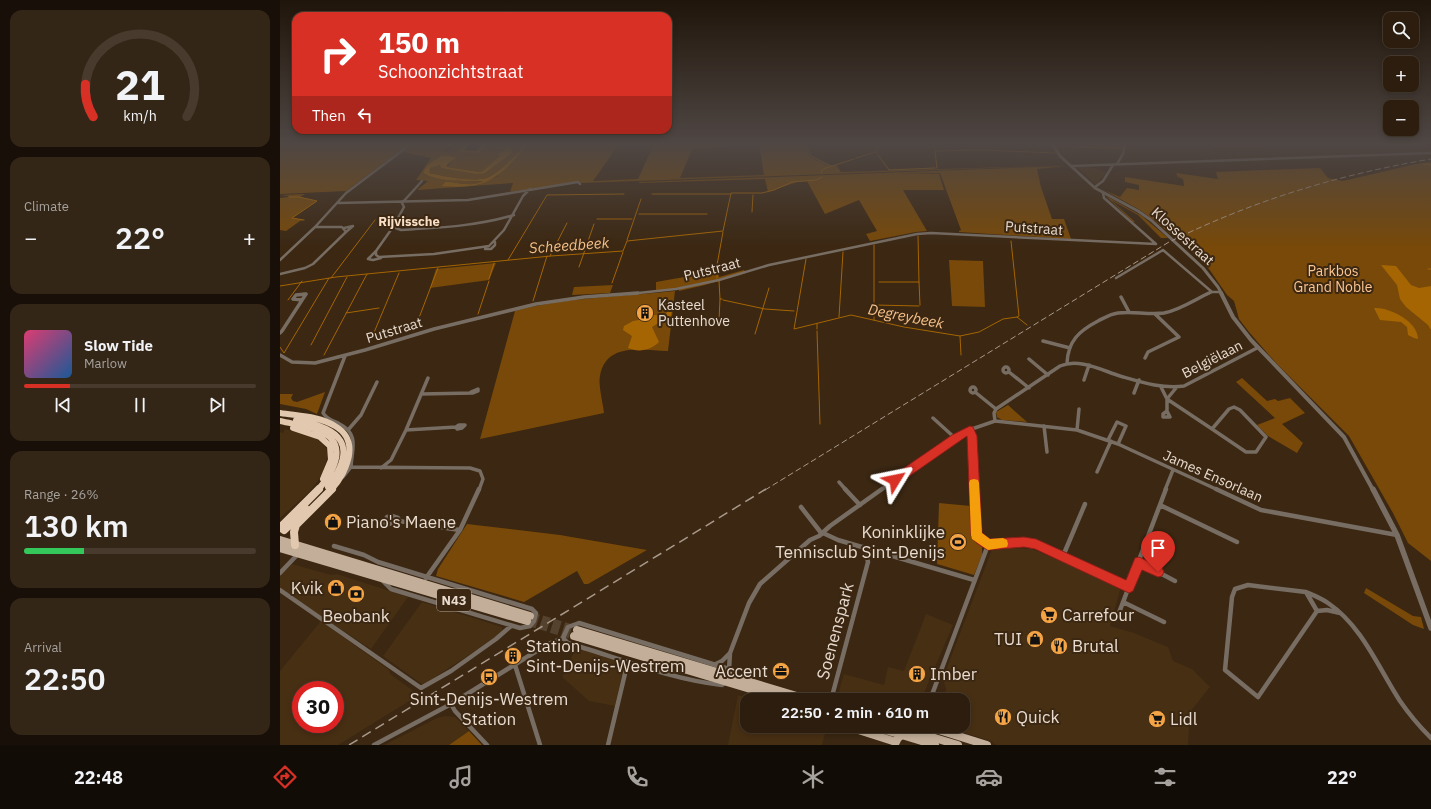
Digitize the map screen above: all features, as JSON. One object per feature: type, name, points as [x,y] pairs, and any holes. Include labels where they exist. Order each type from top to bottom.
[{"type":"highway","points":[[280,413],[328,423],[335,426],[344,433],[349,443],[349,455],[339,480],[296,526],[293,535],[295,545]]},
{"type":"highway","points":[[280,416],[329,428],[338,435],[344,448],[341,465],[332,482],[316,500],[282,529]]},
{"type":"highway","points":[[280,423],[324,433],[336,444],[337,451],[335,466],[326,481],[282,529]]},
{"type":"highway","points":[[280,423],[320,437],[330,446],[332,453],[330,466],[322,480],[280,522]]},
{"type":"main road","name":"N43","points":[[280,540],[529,618],[382,579],[280,548]]},
{"type":"main road","points":[[761,693],[724,683],[575,633],[787,693]]},
{"type":"main road","points":[[866,733],[895,743],[905,733]]},
{"type":"main road","points":[[908,733],[935,745]]},
{"type":"main road","points":[[910,733],[958,745]]},
{"type":"main road","points":[[948,733],[987,745]]},
{"type":"street","points":[[280,260],[315,227],[346,193],[365,179]]},
{"type":"street","name":"Klossestraat","points":[[1086,179],[1103,193],[1144,215],[1179,245],[1208,274],[1220,292],[1233,317],[1258,348],[1344,437],[1356,456],[1397,535],[1431,626]]},
{"type":"street","points":[[1095,187],[1104,179]]},
{"type":"street","points":[[402,202],[408,198],[422,181]]},
{"type":"street","points":[[337,203],[468,200],[569,184]]},
{"type":"street","points":[[412,202],[404,207],[388,235],[376,251],[369,257],[369,260],[493,248],[495,242],[514,215],[523,195],[530,189]]},
{"type":"street","points":[[515,192],[523,195]]},
{"type":"street","name":"Putstraat","points":[[280,355],[288,361],[306,364],[345,356],[434,329],[536,304],[584,297],[623,295],[676,289],[719,280],[784,261],[917,234],[938,233],[1156,244],[1104,198],[1103,193]]},
{"type":"street","points":[[408,198],[412,202]]},
{"type":"street","points":[[402,202],[404,207]]},
{"type":"street","points":[[388,235],[401,230],[450,226],[502,219],[514,215]]},
{"type":"street","points":[[502,219],[509,222]]},
{"type":"street","points":[[280,274],[305,268],[313,264],[353,226],[344,228],[315,227]]},
{"type":"street","points":[[393,227],[401,230]]},
{"type":"street","points":[[344,228],[346,232]]},
{"type":"street","points":[[1116,278],[1163,250],[1212,292]]},
{"type":"street","points":[[376,251],[376,255],[382,258]]},
{"type":"street","points":[[729,669],[730,653],[749,603],[760,584],[810,540],[824,532],[956,438],[970,430],[997,421],[994,413],[996,409],[1067,362],[1074,338],[1083,328],[1105,317],[1120,313],[1129,312],[1155,314],[1176,308],[1212,292],[1220,292]]},
{"type":"street","points":[[1121,297],[1129,312]]},
{"type":"street","points":[[280,332],[302,300]]},
{"type":"street","points":[[1145,358],[1148,352],[1179,337],[1155,314]]},
{"type":"street","points":[[1043,341],[1070,348]]},
{"type":"street","name":"Belgiëlaan","points":[[1067,362],[1089,365],[1161,387],[1176,388],[1184,386],[1258,348]]},
{"type":"street","points":[[339,480],[351,467],[354,445],[348,430],[337,422],[326,418],[323,413],[345,356]]},
{"type":"street","points":[[1029,359],[1048,375]]},
{"type":"street","points":[[1084,380],[1089,365]]},
{"type":"street","points":[[1009,372],[1029,388]]},
{"type":"street","points":[[381,468],[391,460],[406,430],[428,378]]},
{"type":"street","points":[[1134,393],[1139,380]]},
{"type":"street","points":[[348,430],[355,425],[359,419],[377,382]]},
{"type":"street","points":[[1161,387],[1167,399],[1167,411]]},
{"type":"street","name":"Belgiëlaan","points":[[1167,399],[1176,388]]},
{"type":"street","points":[[421,394],[471,392]]},
{"type":"street","points":[[975,392],[996,409]]},
{"type":"street","points":[[1167,399],[1212,430],[1251,453],[1256,452],[1266,437],[1240,410],[1234,407],[1229,409],[1212,430]]},
{"type":"street","points":[[1077,430],[1079,409]]},
{"type":"street","points":[[933,418],[956,438]]},
{"type":"street","name":"James Ensorlaan","points":[[997,421],[1077,430],[1118,444],[1261,510],[1397,535]]},
{"type":"street","points":[[1098,472],[1117,422],[1126,426],[1118,444]]},
{"type":"street","points":[[1044,426],[1048,452]]},
{"type":"street","points":[[406,430],[456,427]]},
{"type":"street","points":[[970,430],[972,436],[976,535],[988,545],[1024,542],[1036,544],[1129,587]]},
{"type":"street","points":[[391,460],[393,468]]},
{"type":"street","points":[[351,467],[470,468],[480,472],[483,479],[481,485],[460,530],[426,578]]},
{"type":"street","points":[[1117,618],[1173,470]]},
{"type":"street","points":[[839,482],[860,505]]},
{"type":"street","points":[[1064,556],[1085,504]]},
{"type":"street","points":[[1160,505],[1236,542]]},
{"type":"street","points":[[801,507],[824,532],[830,536],[974,580]]},
{"type":"street","points":[[399,521],[460,530]]},
{"type":"street","points":[[933,693],[988,545]]},
{"type":"street","points":[[334,546],[364,555],[378,562],[426,578],[532,609],[536,613],[534,621],[530,626],[520,628],[391,589],[382,579]]},
{"type":"street","name":"Soenenspark","points":[[833,693],[868,562],[866,552],[863,547]]},
{"type":"street","points":[[280,573],[298,554]]},
{"type":"street","points":[[1139,562],[1175,581]]},
{"type":"street","points":[[401,578],[426,578]]},
{"type":"street","points":[[1340,613],[1327,610],[1317,611],[1258,697],[1225,670],[1232,597],[1236,589],[1248,585],[1306,592],[1315,595],[1328,603],[1340,613],[1355,630],[1412,717],[1431,738]]},
{"type":"street","points":[[280,590],[421,688],[468,659],[500,636],[511,626]]},
{"type":"street","points":[[1306,592],[1317,611]]},
{"type":"street","points":[[1124,602],[1164,622]]},
{"type":"street","points":[[563,638],[568,627],[579,623],[716,664],[729,669],[740,679]]},
{"type":"street","points":[[563,638],[568,642],[705,683],[724,683]]},
{"type":"street","points":[[374,745],[451,704],[555,640],[563,638]]},
{"type":"street","points":[[716,664],[730,653]]},
{"type":"street","points":[[608,745],[628,661]]},
{"type":"street","points":[[515,665],[540,745]]},
{"type":"street","points":[[451,704],[455,711],[487,745]]},
{"type":"shaded area","points":[[441,179],[491,179],[477,185],[460,187],[442,186],[445,182],[474,184],[483,181]]},
{"type":"shaded area","points":[[1089,179],[1101,179],[1097,184]]},
{"type":"shaded area","points":[[1381,265],[1396,266],[1411,285],[1419,288],[1431,286],[1431,330],[1428,325],[1406,307],[1400,299],[1397,285]]},
{"type":"shaded area","points":[[671,305],[673,305],[669,325],[666,325],[666,318],[652,327],[659,342],[645,350],[632,350],[628,348],[632,336],[623,330],[624,326],[633,321],[645,319],[654,315],[665,316]]},
{"type":"shaded area","points":[[1374,308],[1387,310],[1402,316],[1413,326],[1417,332],[1418,339],[1408,335],[1407,327],[1401,322],[1380,320]]},
{"type":"shaded area","points":[[285,429],[313,437],[326,448],[328,455],[323,472],[318,481],[309,492],[280,518],[280,432],[283,433]]},
{"type":"shaded area","points":[[993,547],[1032,549],[1121,587],[1110,626],[1134,633],[1168,647],[1173,661],[1192,669],[1210,687],[1190,712],[1188,745],[996,745],[991,741],[965,733],[970,733],[970,693],[945,693],[946,689],[943,678]]},
{"type":"shaded area","points":[[292,564],[331,575],[337,574],[408,597],[371,649],[280,589],[280,576]]},
{"type":"shaded area","points":[[422,602],[502,627],[502,631],[493,639],[423,685],[383,656]]},
{"type":"shaded area","points":[[926,614],[953,625],[924,693],[840,693],[839,691],[844,674],[884,685],[888,667],[904,671]]},
{"type":"shaded area","points":[[321,621],[389,670],[390,674],[419,695],[338,745],[280,745],[280,671]]},
{"type":"shaded area","points":[[576,648],[620,662],[623,671],[615,706],[589,701],[562,677]]},
{"type":"shaded area","points":[[738,695],[740,696],[740,733],[825,733],[822,745],[728,745]]},
{"type":"shaded area","points":[[445,716],[455,717],[469,731],[449,745],[384,745],[437,718]]},
{"type":"green space","points":[[280,179],[362,179],[346,191],[280,194]]},
{"type":"green space","points":[[447,179],[483,181],[474,184],[445,182],[443,185],[445,186],[478,185],[492,179],[595,179],[593,181],[638,179],[698,179],[578,182],[510,192],[513,183],[417,190],[428,181],[416,180]]},
{"type":"green space","points":[[725,179],[940,179],[944,190],[903,190],[927,231],[870,241],[866,234],[877,231],[859,200],[825,214],[807,181],[797,182],[768,192],[765,179],[639,182]]},
{"type":"green space","points":[[942,179],[1039,179],[1052,219],[1064,219],[1071,239],[959,232],[961,230]]},
{"type":"green space","name":"Parkbos Grand Noble","points":[[1125,179],[1137,179],[1184,186],[1182,179],[1332,179],[1343,181],[1353,179],[1431,179],[1431,561],[1408,543],[1393,513],[1349,436],[1276,363],[1249,332],[1239,319],[1234,301],[1227,295],[1209,269],[1180,240],[1154,220],[1140,210],[1104,190],[1120,197],[1127,188],[1139,190],[1139,185],[1125,182]]},
{"type":"green space","points":[[305,194],[300,197],[317,201],[292,218],[304,220],[300,221],[286,231],[280,230],[280,198],[289,196],[280,195]]},
{"type":"green space","points":[[1106,196],[1142,216],[1168,238],[1161,238],[1138,215],[1111,200],[1135,222],[1133,222]]},
{"type":"green space","points":[[949,260],[983,261],[985,307],[952,306]]},
{"type":"green space","points":[[496,263],[489,280],[430,288],[436,269]]},
{"type":"green space","points":[[744,270],[746,273],[705,285],[679,291],[679,288],[656,291],[656,282],[718,271],[719,277]]},
{"type":"green space","points":[[613,285],[610,293],[572,295],[574,287]]},
{"type":"green space","points":[[675,291],[668,351],[626,350],[617,353],[604,365],[600,376],[600,389],[604,413],[480,439],[515,311],[535,306],[574,300]]},
{"type":"green space","points":[[1242,378],[1267,401],[1275,399],[1278,401],[1290,398],[1305,413],[1282,424],[1303,443],[1297,453],[1268,436],[1257,425],[1275,418],[1236,382]]},
{"type":"green space","points":[[325,392],[317,414],[306,409],[280,404],[280,394],[293,394],[291,398],[293,401],[297,402]]},
{"type":"green space","points":[[1008,405],[1027,422],[1002,420],[997,417],[996,412]]},
{"type":"green space","name":"Koninklijke Tennisclub Sint-Denijs","points":[[939,503],[971,506],[974,539],[982,545],[982,555],[974,575],[937,564]]},
{"type":"green space","points":[[467,524],[560,535],[647,550],[588,584],[584,584],[577,571],[524,602],[436,576],[438,569]]},
{"type":"green space","points":[[1366,588],[1413,616],[1421,617],[1424,629],[1413,625],[1364,593]]},
{"type":"green space","points":[[469,731],[482,745],[449,745]]},
{"type":"waterway","name":"Scheedbeek","points":[[731,194],[762,193],[774,190],[792,182],[818,179]]},
{"type":"waterway","points":[[508,260],[547,195],[624,194]]},
{"type":"waterway","points":[[652,194],[731,194]]},
{"type":"waterway","name":"Scheedbeek","points":[[584,254],[623,251],[627,241],[723,231],[731,194]]},
{"type":"waterway","points":[[752,212],[753,195]]},
{"type":"waterway","points":[[289,197],[299,197],[317,201],[292,218],[304,220]]},
{"type":"waterway","points":[[627,240],[641,199]]},
{"type":"waterway","points":[[639,214],[707,214]]},
{"type":"waterway","points":[[597,219],[632,219]]},
{"type":"waterway","points":[[331,278],[375,220]]},
{"type":"waterway","points":[[550,256],[567,223]]},
{"type":"waterway","points":[[584,254],[594,224]]},
{"type":"waterway","name":"Degreybeek","points":[[717,278],[717,265],[723,232]]},
{"type":"waterway","points":[[918,236],[919,282]]},
{"type":"waterway","points":[[1011,241],[1019,316],[1017,317]]},
{"type":"waterway","points":[[874,245],[874,305]]},
{"type":"waterway","points":[[612,283],[623,252]]},
{"type":"waterway","points":[[839,317],[843,252]]},
{"type":"waterway","name":"Scheedbeek","points":[[547,256],[584,254]]},
{"type":"waterway","points":[[579,267],[584,254]]},
{"type":"waterway","name":"Scheedbeek","points":[[331,278],[547,256]]},
{"type":"waterway","points":[[533,301],[547,256]]},
{"type":"waterway","name":"Degreybeek","points":[[806,259],[794,329],[851,315],[904,327],[960,336]]},
{"type":"waterway","points":[[489,279],[494,263]]},
{"type":"waterway","points":[[414,331],[438,268]]},
{"type":"waterway","points":[[370,342],[399,273]]},
{"type":"waterway","points":[[346,313],[367,274]]},
{"type":"waterway","points":[[311,345],[347,277]]},
{"type":"waterway","points":[[280,347],[284,353],[329,278]]},
{"type":"waterway","name":"Scheedbeek","points":[[301,283],[329,278]]},
{"type":"waterway","points":[[478,314],[489,281]]},
{"type":"waterway","name":"Degreybeek","points":[[719,281],[720,299]]},
{"type":"waterway","points":[[879,282],[919,282]]},
{"type":"waterway","points":[[919,282],[920,305]]},
{"type":"waterway","name":"Scheedbeek","points":[[280,286],[301,283]]},
{"type":"waterway","points":[[288,300],[301,283]]},
{"type":"waterway","points":[[763,309],[769,288]]},
{"type":"waterway","points":[[719,321],[720,299]]},
{"type":"waterway","name":"Degreybeek","points":[[723,300],[763,309]]},
{"type":"waterway","points":[[874,305],[919,306]]},
{"type":"waterway","points":[[874,305],[874,320]]},
{"type":"waterway","points":[[346,313],[379,308]]},
{"type":"waterway","points":[[755,334],[763,309]]},
{"type":"waterway","name":"Degreybeek","points":[[763,309],[794,311]]},
{"type":"waterway","points":[[324,355],[346,313]]},
{"type":"waterway","name":"Degreybeek","points":[[960,336],[979,332],[1003,319],[1017,317]]},
{"type":"waterway","name":"Degreybeek","points":[[1017,317],[1027,325]]},
{"type":"waterway","name":"Degreybeek","points":[[817,324],[817,329]]},
{"type":"waterway","points":[[817,331],[820,424]]},
{"type":"waterway","points":[[960,336],[961,355]]},
{"type":"tunnel","points":[[531,616],[577,630]]},
{"type":"tunnel","points":[[529,622],[574,636]]},
{"type":"railway","points":[[765,490],[1169,242],[1201,227],[1265,202],[1338,179]]},
{"type":"railway","points":[[349,745],[766,489]]},
{"type":"slow traffic","points":[[974,483],[976,535],[988,545],[1003,544]]},
{"type":"place","name":"Kasteel Puttenhove","points":[[645,313]]},
{"type":"place","name":"Piano's Maene","points":[[333,522]]},
{"type":"place","name":"Koninklijke Tennisclub Sint-Denijs","points":[[958,542]]},
{"type":"place","name":"Kvik","points":[[336,588]]},
{"type":"place","name":"Beobank","points":[[356,594]]},
{"type":"place","name":"Carrefour","points":[[1049,615]]},
{"type":"place","name":"TUI","points":[[1035,639]]},
{"type":"place","name":"Brutal","points":[[1059,646]]},
{"type":"place","name":"Station Sint-Denijs-Westrem","points":[[513,656]]},
{"type":"place","name":"Accent","points":[[781,671]]},
{"type":"place","name":"Imber","points":[[917,674]]},
{"type":"place","name":"Sint-Denijs-Westrem Station","points":[[489,677]]},
{"type":"place","name":"Quick","points":[[1003,717]]},
{"type":"place","name":"Lidl","points":[[1157,719]]},
{"type":"district","name":"Rijvissche","points":[[409,221]]},
{"type":"route","points":[[895,480],[970,430],[972,436],[976,535],[988,545],[1024,542],[1036,544],[1129,587],[1139,562],[1158,572]]}]
